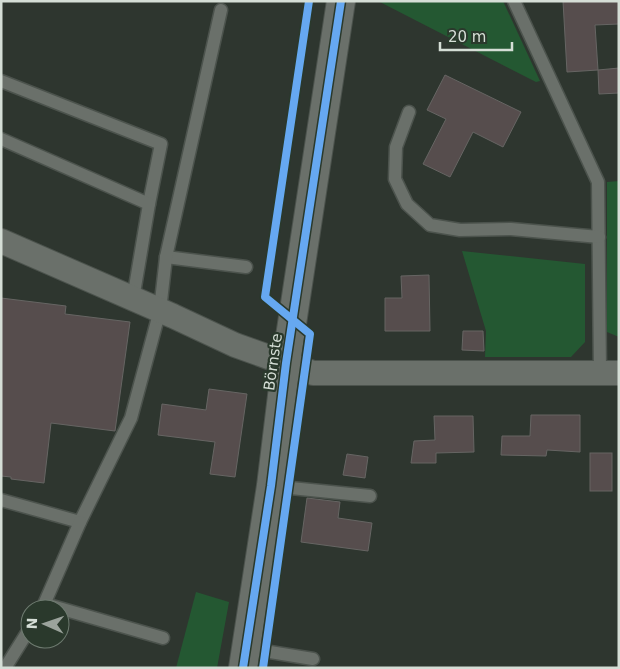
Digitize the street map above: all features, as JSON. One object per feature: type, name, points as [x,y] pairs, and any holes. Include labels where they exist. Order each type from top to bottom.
[{"type":"street","name":"Börnste","points":[[245,658],[286,363],[340,1]]},
{"type":"street","name":"Börnste","points":[[1,241],[160,310],[235,345],[313,373],[609,373]]},
{"type":"lane","points":[[514,1],[598,182],[599,237],[609,373]]},
{"type":"lane","points":[[47,599],[80,522],[131,418],[160,310],[166,257],[221,10]]},
{"type":"lane","points":[[1,81],[160,144],[133,299]]},
{"type":"lane","points":[[409,112],[396,148],[395,179],[407,204],[430,225],[460,230],[511,228],[599,237]]},
{"type":"lane","points":[[1,139],[149,204]]},
{"type":"lane","points":[[166,257],[246,267]]},
{"type":"lane","points":[[270,486],[370,496]]},
{"type":"lane","points":[[1,500],[80,522]]},
{"type":"lane","points":[[70,613],[163,638]]},
{"type":"lane","points":[[5,668],[20,644]]},
{"type":"lane","points":[[245,658],[313,659]]},
{"type":"green space","points":[[378,1],[503,1],[540,81],[536,82]]},
{"type":"green space","points":[[619,181],[619,337],[607,332],[607,182]]},
{"type":"green space","points":[[462,251],[585,264],[585,342],[571,357],[485,357],[486,331]]},
{"type":"green space","points":[[196,592],[229,602],[217,668],[176,668]]},
{"type":"building","points":[[563,1],[619,1],[619,24],[595,25],[598,70],[567,72]]},
{"type":"building","points":[[619,68],[619,93],[599,94],[598,70]]},
{"type":"building","points":[[445,75],[521,112],[503,147],[473,132],[450,177],[423,164],[446,119],[427,110]]},
{"type":"building","points":[[429,275],[430,331],[385,331],[385,298],[402,298],[401,276]]},
{"type":"building","points":[[1,298],[66,306],[65,314],[130,322],[115,431],[51,423],[44,483],[1,476]]},
{"type":"building","points":[[463,331],[483,331],[484,351],[462,350]]},
{"type":"building","points":[[209,389],[247,394],[235,477],[210,474],[215,442],[158,435],[162,404],[206,410]]},
{"type":"building","points":[[531,415],[580,415],[580,452],[547,450],[546,456],[501,455],[502,436],[530,436]]},
{"type":"building","points":[[434,416],[473,416],[474,452],[436,453],[436,463],[411,463],[414,441],[435,440]]},
{"type":"building","points":[[590,453],[612,453],[612,491],[590,491]]},
{"type":"building","points":[[347,454],[368,457],[365,478],[343,475]]},
{"type":"building","points":[[307,498],[340,502],[338,518],[372,523],[368,551],[301,542]]},
{"type":"cycle path","points":[[263,668],[310,334],[265,297],[309,1]]},
{"type":"cycle path","points":[[243,668],[271,486],[286,363],[341,1]]}]
